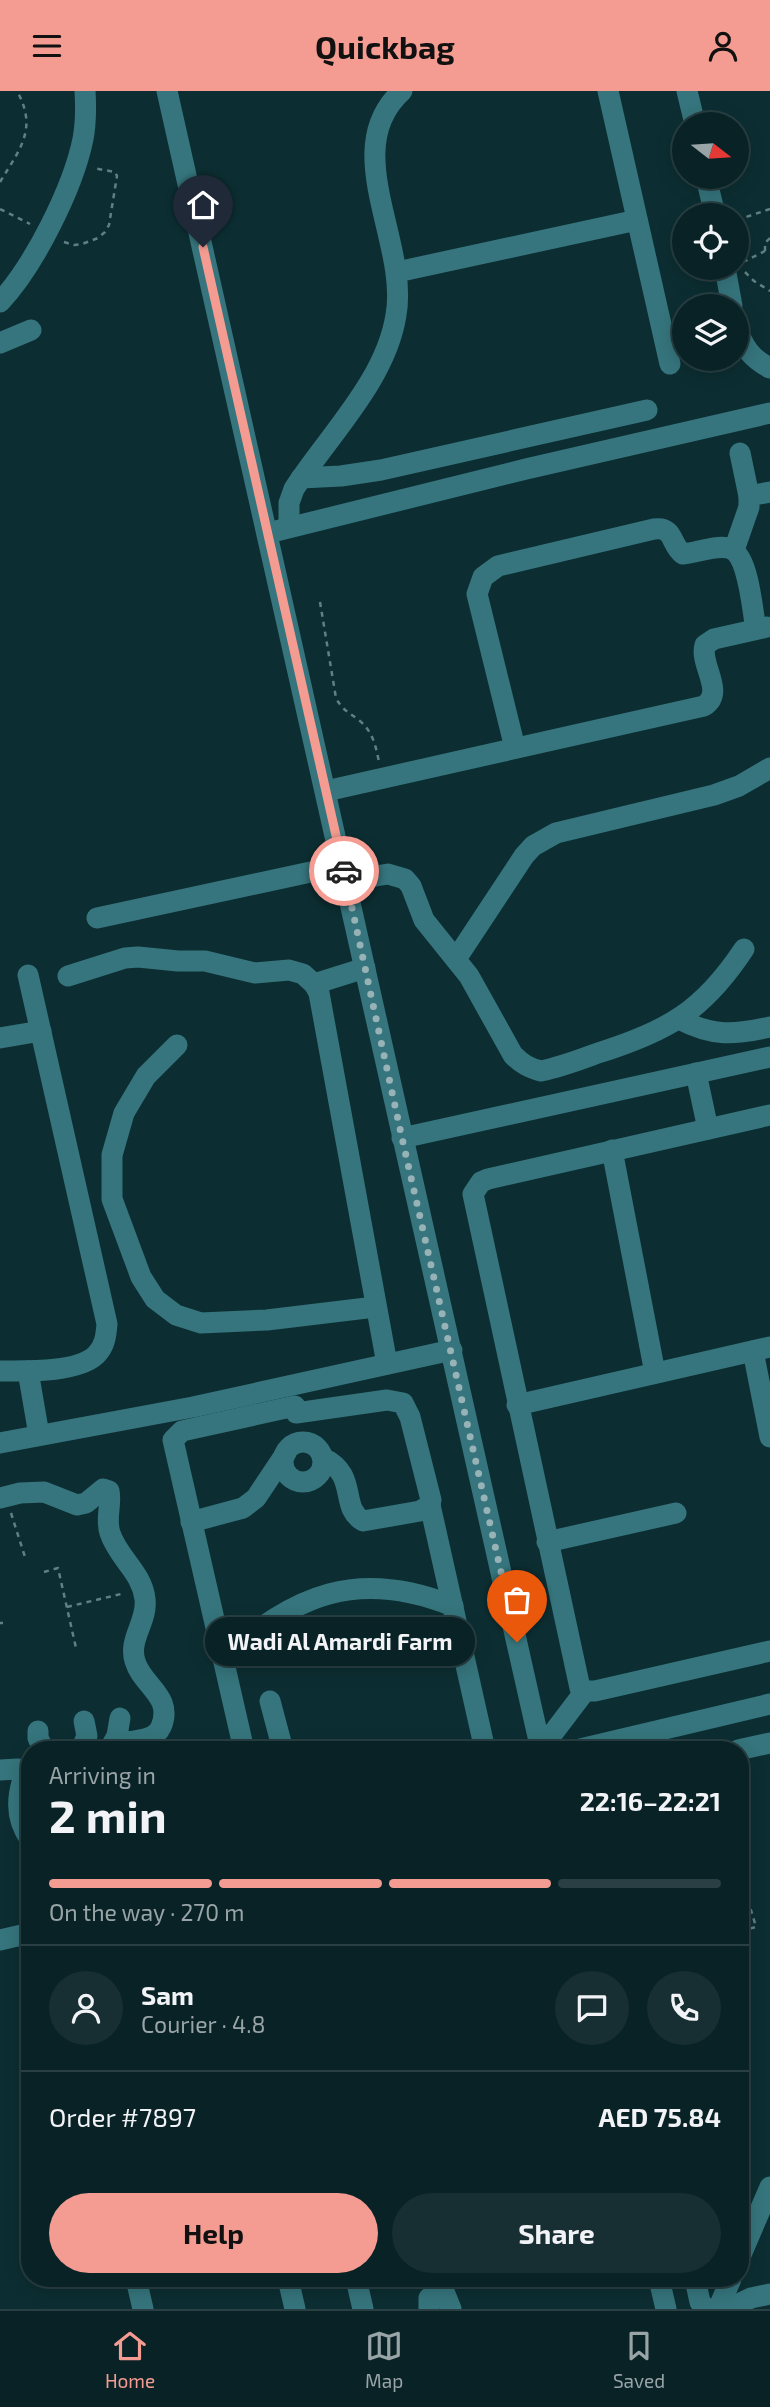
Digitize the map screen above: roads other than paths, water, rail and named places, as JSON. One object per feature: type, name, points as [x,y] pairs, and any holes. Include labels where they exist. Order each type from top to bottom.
[{"type":"street","points":[[0,302],[34,254],[68,187],[83,140],[85,91]]},
{"type":"street","points":[[167,91],[278,530],[326,791],[539,1741]]},
{"type":"street","points":[[278,530],[301,478],[376,373],[385,355],[397,314],[397,272],[373,150],[377,129],[386,110],[402,91]]},
{"type":"street","points":[[607,91],[670,364]]},
{"type":"street","points":[[687,91],[692,112]]},
{"type":"street","points":[[397,272],[637,220]]},
{"type":"street","points":[[0,343],[31,330]]},
{"type":"street","points":[[749,354],[770,368]]},
{"type":"street","points":[[301,478],[381,470],[647,410]]},
{"type":"street","points":[[278,530],[770,413]]},
{"type":"street","points":[[734,550],[760,494],[740,453]]},
{"type":"street","points":[[326,791],[705,706],[713,698],[714,692],[704,657],[705,646],[714,639],[763,628],[739,554],[734,550],[721,548],[683,554],[676,548],[670,532],[660,528],[498,566],[483,577],[477,594],[515,748]]},
{"type":"street","points":[[456,959],[524,856],[544,838],[715,795],[739,786],[770,768]]},
{"type":"street","points":[[97,918],[345,873],[388,874],[405,879],[411,886],[417,905],[429,927],[456,959],[482,997],[513,1055],[530,1069],[541,1071],[633,1042],[679,1019],[705,999],[744,949]]},
{"type":"street","points":[[68,976],[111,962],[138,957],[205,961],[255,973],[289,970],[303,974],[314,983],[319,993],[387,1364]]},
{"type":"street","points":[[314,983],[365,968]]},
{"type":"street","points":[[0,1371],[28,1371],[84,1363],[97,1354],[105,1340],[107,1324],[28,975]]},
{"type":"street","points":[[679,1019],[697,1029],[716,1034],[736,1034],[770,1027]]},
{"type":"street","points":[[0,1038],[41,1031]]},
{"type":"street","points":[[177,1045],[146,1076],[124,1114],[112,1156],[112,1199],[141,1277],[155,1299],[176,1315],[201,1323],[267,1320],[375,1307]]},
{"type":"street","points":[[402,1138],[770,1057]]},
{"type":"street","points":[[696,1073],[708,1129]]},
{"type":"street","points":[[585,1691],[580,1688],[578,1682],[473,1194],[481,1182],[488,1179],[770,1115]]},
{"type":"street","points":[[612,1150],[655,1373]]},
{"type":"street","points":[[517,1405],[761,1349],[770,1437]]},
{"type":"street","points":[[242,1741],[173,1444],[175,1436],[182,1431],[294,1402],[387,1364],[452,1350]]},
{"type":"street","points":[[28,1371],[39,1435]]},
{"type":"street","points":[[0,1443],[146,1417],[294,1402],[387,1400],[402,1403],[410,1417],[431,1500],[483,1741]]},
{"type":"street","points":[[294,1402],[294,1447],[283,1459],[286,1473],[291,1478],[311,1481],[321,1471],[323,1458]]},
{"type":"street","points":[[191,1523],[243,1508],[256,1498],[274,1467],[294,1447],[316,1446],[323,1458],[339,1468],[344,1476],[353,1513],[363,1521],[420,1511],[430,1505]]},
{"type":"street","points":[[3,1497],[44,1492],[77,1505],[86,1503],[103,1489],[109,1491],[109,1531],[119,1551],[138,1577],[145,1596],[144,1615],[134,1640],[134,1658],[141,1674],[160,1696],[164,1707],[160,1729],[155,1735],[133,1741]]},
{"type":"street","points":[[547,1542],[676,1513]]},
{"type":"street","points":[[223,1659],[270,1621],[323,1595],[362,1588],[402,1590],[453,1606]]},
{"type":"street","points":[[547,1741],[585,1691],[770,1651]]},
{"type":"street","points":[[270,1701],[281,1741]]},
{"type":"street","points":[[614,1741],[770,1704]]},
{"type":"street","points":[[113,1741],[120,1718]]},
{"type":"street","points":[[84,1721],[87,1736],[85,1741]]},
{"type":"street","points":[[749,1747],[770,1742]]},
{"type":"street","points":[[0,1770],[21,1771]]},
{"type":"street","points":[[21,1786],[18,1810],[21,1820]]},
{"type":"street","points":[[0,1940],[21,1935]]},
{"type":"street","points":[[749,2236],[770,2187]]},
{"type":"street","points":[[138,2287],[143,2309]]},
{"type":"street","points":[[290,2287],[295,2309]]},
{"type":"street","points":[[358,2287],[363,2309]]},
{"type":"street","points":[[429,2309],[429,2298],[438,2287]]},
{"type":"street","points":[[443,2287],[451,2309]]},
{"type":"street","points":[[661,2287],[666,2309]]},
{"type":"street","points":[[697,2287],[700,2302],[706,2309]]},
{"type":"street","points":[[718,2309],[728,2287]]},
{"type":"street","points":[[728,2309],[751,2298],[770,2294]]},
{"type":"place","name":"Wadi Al Amardi Farm","points":[[517,1642]]}]
